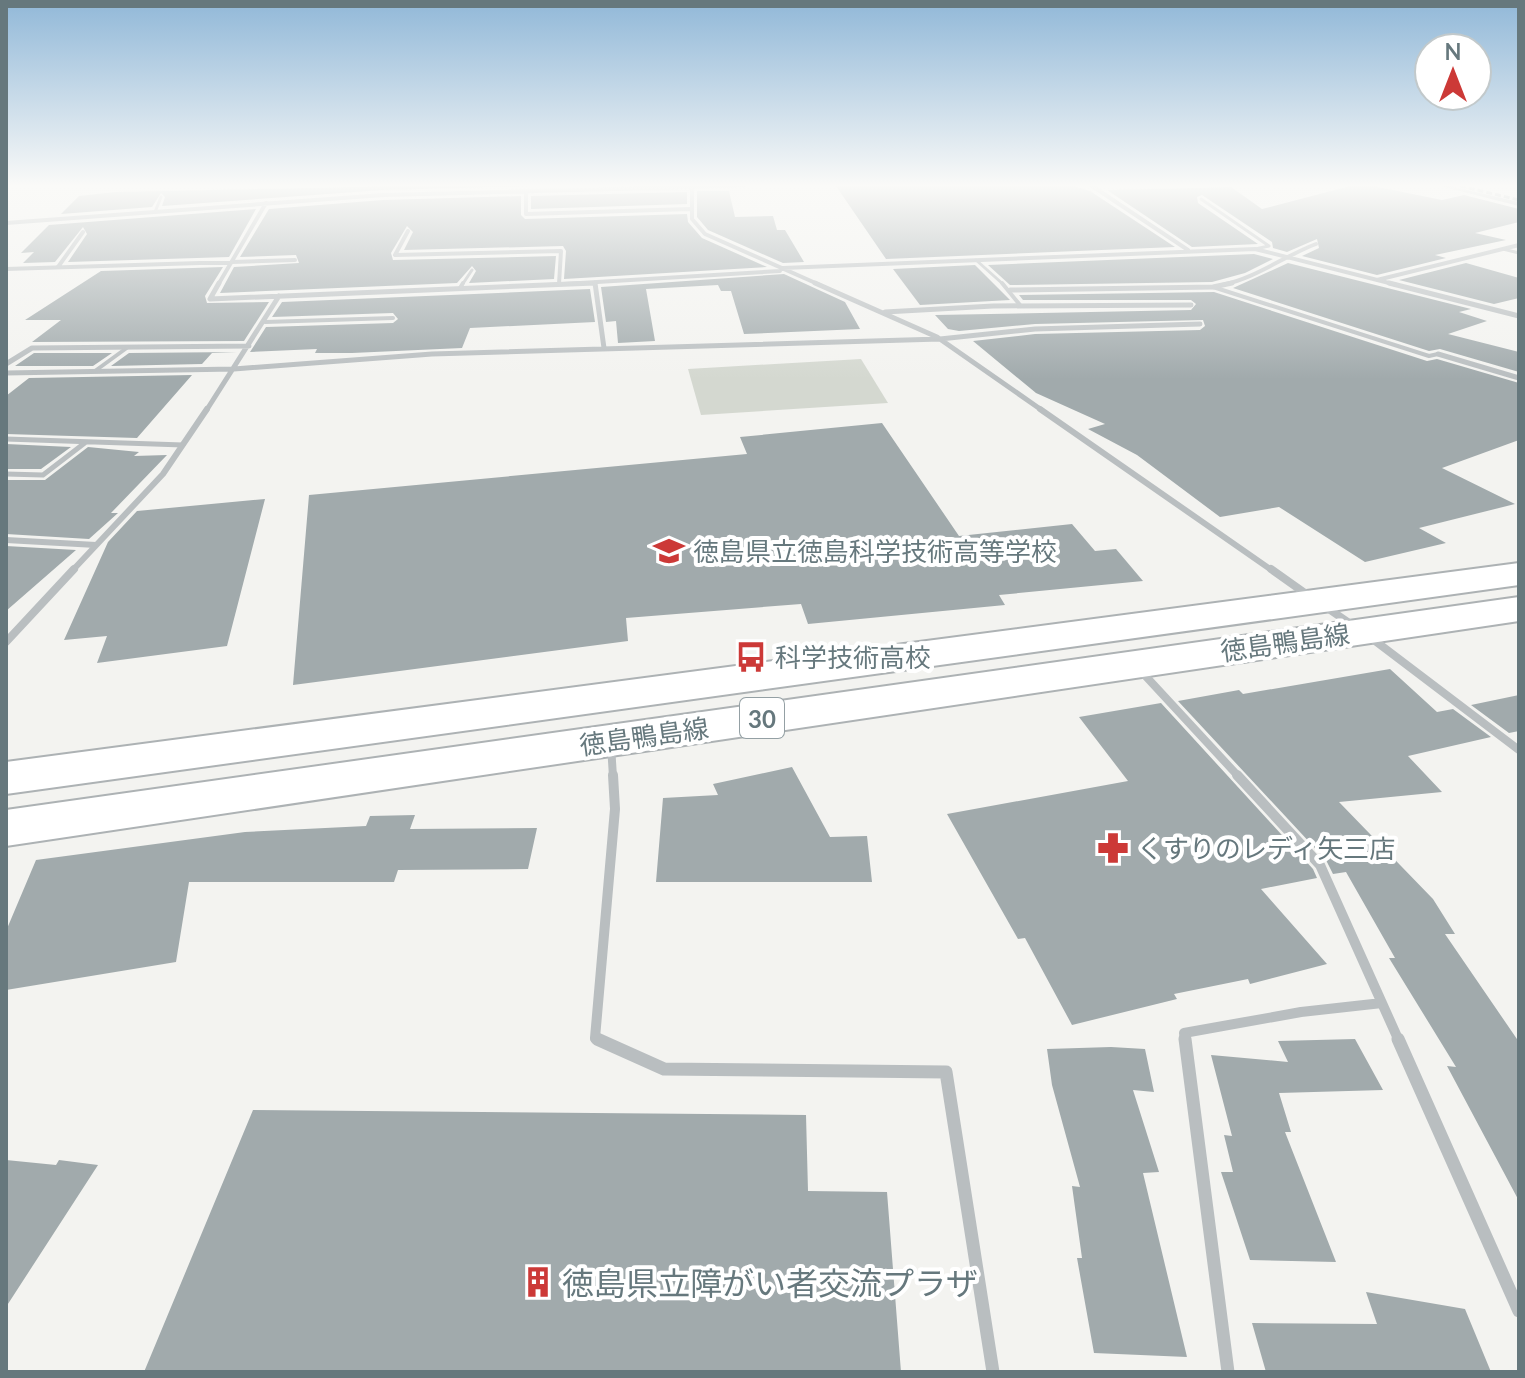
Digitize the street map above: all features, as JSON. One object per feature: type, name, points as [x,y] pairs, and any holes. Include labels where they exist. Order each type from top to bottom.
[{"type":"main road","name":"徳島鴨島線","points":[[6,778],[1519,574]]},
{"type":"main road","name":"徳島鴨島線","points":[[6,828],[1519,609]]},
{"type":"street","points":[[58,267],[70,250]]},
{"type":"street","points":[[238,250],[210,299],[595,283],[781,270],[1182,250]]},
{"type":"street","points":[[398,250],[395,255],[561,251],[559,284]]},
{"type":"street","points":[[739,250],[940,339],[1361,631],[1519,750]]},
{"type":"street","points":[[1260,250],[1519,316]]},
{"type":"street","points":[[1010,290],[1213,287],[1246,280],[1284,256],[1299,250]]},
{"type":"street","points":[[1376,280],[1498,250]]},
{"type":"street","points":[[6,269],[295,260]]},
{"type":"street","points":[[595,283],[604,348]]},
{"type":"street","points":[[6,642],[163,474],[265,322],[279,296]]},
{"type":"street","points":[[881,312],[1020,305],[1065,308],[1191,305]]},
{"type":"street","points":[[6,373],[234,369],[432,354],[940,339],[1035,329],[1200,324]]},
{"type":"street","points":[[6,364],[32,348],[249,346]]},
{"type":"street","points":[[1438,354],[1519,378]]},
{"type":"street","points":[[6,540],[96,545]]},
{"type":"street","points":[[1134,664],[1320,865],[1519,1311]]},
{"type":"street","points":[[611,740],[615,809],[595,1038],[664,1069],[946,1072],[993,1372]]},
{"type":"street","points":[[1228,1372],[1184,1033],[1301,1012],[1382,1003]]},
{"type":"lane","points":[[976,260],[1010,290],[1020,305]]},
{"type":"lane","points":[[460,288],[472,270]]},
{"type":"lane","points":[[1213,287],[1429,356],[1438,354]]},
{"type":"lane","points":[[265,322],[393,318]]},
{"type":"lane","points":[[95,371],[128,347]]},
{"type":"lane","points":[[6,439],[183,445]]},
{"type":"lane","points":[[6,474],[43,475],[86,442]]},
{"type":"shaded area","points":[[861,359],[888,403],[701,415],[688,369]]},
{"type":"building","points":[[24,250],[64,250],[55,262],[23,263],[34,252],[21,253]]},
{"type":"building","points":[[76,250],[233,250],[229,257],[68,262]]},
{"type":"building","points":[[244,250],[393,250],[393,260],[556,256],[554,279],[469,283],[476,271],[472,266],[457,283],[220,293],[234,267],[299,263],[296,255],[240,257]]},
{"type":"building","points":[[730,250],[767,267],[564,279],[566,251]]},
{"type":"building","points":[[754,250],[797,250],[804,262],[783,263]]},
{"type":"building","points":[[880,250],[1095,250],[886,259]]},
{"type":"building","points":[[1314,250],[1457,250],[1435,255],[1446,258],[1377,275],[1302,256]]},
{"type":"building","points":[[1254,254],[1273,259],[1245,273],[1212,282],[1010,285],[988,265]]},
{"type":"building","points":[[1288,263],[1471,309],[1459,312],[1487,321],[1448,334],[1519,352],[1519,372],[1440,349],[1429,351],[1233,288]]},
{"type":"building","points":[[1466,263],[1519,278],[1519,298],[1494,304],[1399,280]]},
{"type":"building","points":[[975,265],[1010,300],[920,305],[893,269]]},
{"type":"building","points":[[223,267],[205,296],[207,303],[269,302],[244,341],[32,342],[61,320],[25,320],[101,271]]},
{"type":"building","points":[[784,274],[845,302],[860,329],[744,334],[731,291],[721,291],[718,285],[646,289],[655,341],[618,343],[616,321],[606,322],[601,287]]},
{"type":"building","points":[[590,289],[595,322],[470,328],[462,348],[352,353],[315,353],[317,349],[250,352],[266,327],[393,323],[398,319],[393,313],[272,317],[282,302]]},
{"type":"building","points":[[1214,292],[1427,361],[1437,359],[1519,383],[1519,440],[1442,468],[1515,504],[1419,528],[1446,543],[1365,562],[1279,507],[1220,517],[1137,455],[1088,429],[1105,424],[1036,393],[973,341],[1035,334],[1200,330],[1205,326],[1203,320],[1035,324],[959,331],[948,329],[935,315],[1191,310],[1196,304],[1191,300],[1023,300],[1019,295]]},
{"type":"building","points":[[237,352],[212,353],[202,364],[111,366],[129,353]]},
{"type":"building","points":[[34,353],[112,353],[93,366],[15,366]]},
{"type":"building","points":[[192,375],[137,438],[6,434],[6,396],[29,378]]},
{"type":"building","points":[[882,423],[959,536],[1072,524],[1095,551],[1116,549],[1143,581],[999,595],[1005,605],[808,624],[801,604],[626,618],[628,641],[293,685],[309,495],[747,454],[740,437]]},
{"type":"building","points":[[6,444],[71,447],[41,469],[6,469]]},
{"type":"building","points":[[88,447],[139,452],[134,456],[167,455],[111,513],[118,513],[89,539],[6,534],[6,480],[45,480]]},
{"type":"building","points":[[265,499],[227,646],[97,663],[107,636],[64,640],[108,542],[137,511]]},
{"type":"building","points":[[6,546],[76,550],[6,611]]},
{"type":"building","points":[[1390,669],[1437,712],[1453,709],[1491,737],[1408,756],[1442,792],[1339,802],[1433,899],[1455,934],[1445,934],[1519,1042],[1519,1201],[1447,1066],[1456,1067],[1389,958],[1395,958],[1346,872],[1333,874],[1326,860],[1178,701],[1239,690],[1243,694]]},
{"type":"building","points":[[1519,695],[1519,731],[1509,733],[1471,705]]},
{"type":"building","points":[[1161,703],[1313,869],[1317,878],[1261,889],[1327,964],[1250,984],[1248,979],[1174,994],[1177,999],[1072,1025],[1025,938],[1018,939],[947,814],[1128,781],[1079,717]]},
{"type":"building","points":[[792,767],[830,837],[867,836],[872,882],[656,882],[663,798],[718,795],[713,784]]},
{"type":"building","points":[[415,815],[410,829],[537,828],[528,869],[398,870],[394,882],[189,882],[176,962],[6,990],[6,931],[36,860],[245,832],[366,826],[370,816]]},
{"type":"building","points":[[1355,1039],[1383,1090],[1279,1093],[1291,1132],[1285,1132],[1336,1262],[1250,1260],[1221,1172],[1233,1172],[1224,1135],[1232,1136],[1211,1055],[1288,1062],[1278,1041]]},
{"type":"building","points":[[1047,1049],[1145,1049],[1154,1092],[1133,1090],[1159,1172],[1143,1173],[1187,1357],[1094,1353],[1077,1258],[1082,1258],[1072,1186],[1080,1187],[1052,1085]]},
{"type":"building","name":"徳島県立障がい者交流プラザ","points":[[253,1110],[806,1115],[808,1191],[887,1192],[901,1372],[144,1372]]},
{"type":"building","points":[[6,1160],[56,1165],[59,1160],[98,1165],[6,1307]]},
{"type":"building","points":[[1366,1292],[1465,1309],[1491,1372],[1266,1372],[1252,1323],[1377,1324]]},
{"type":"place","name":"徳島県立徳島科学技術高等学校","points":[[669,551]]},
{"type":"place","name":"科学技術高校","points":[[751,657]]},
{"type":"place","name":"くすりのレディ矢三店","points":[[1113,848]]},
{"type":"place","name":"徳島県立障がい者交流プラザ","points":[[538,1282]]}]
